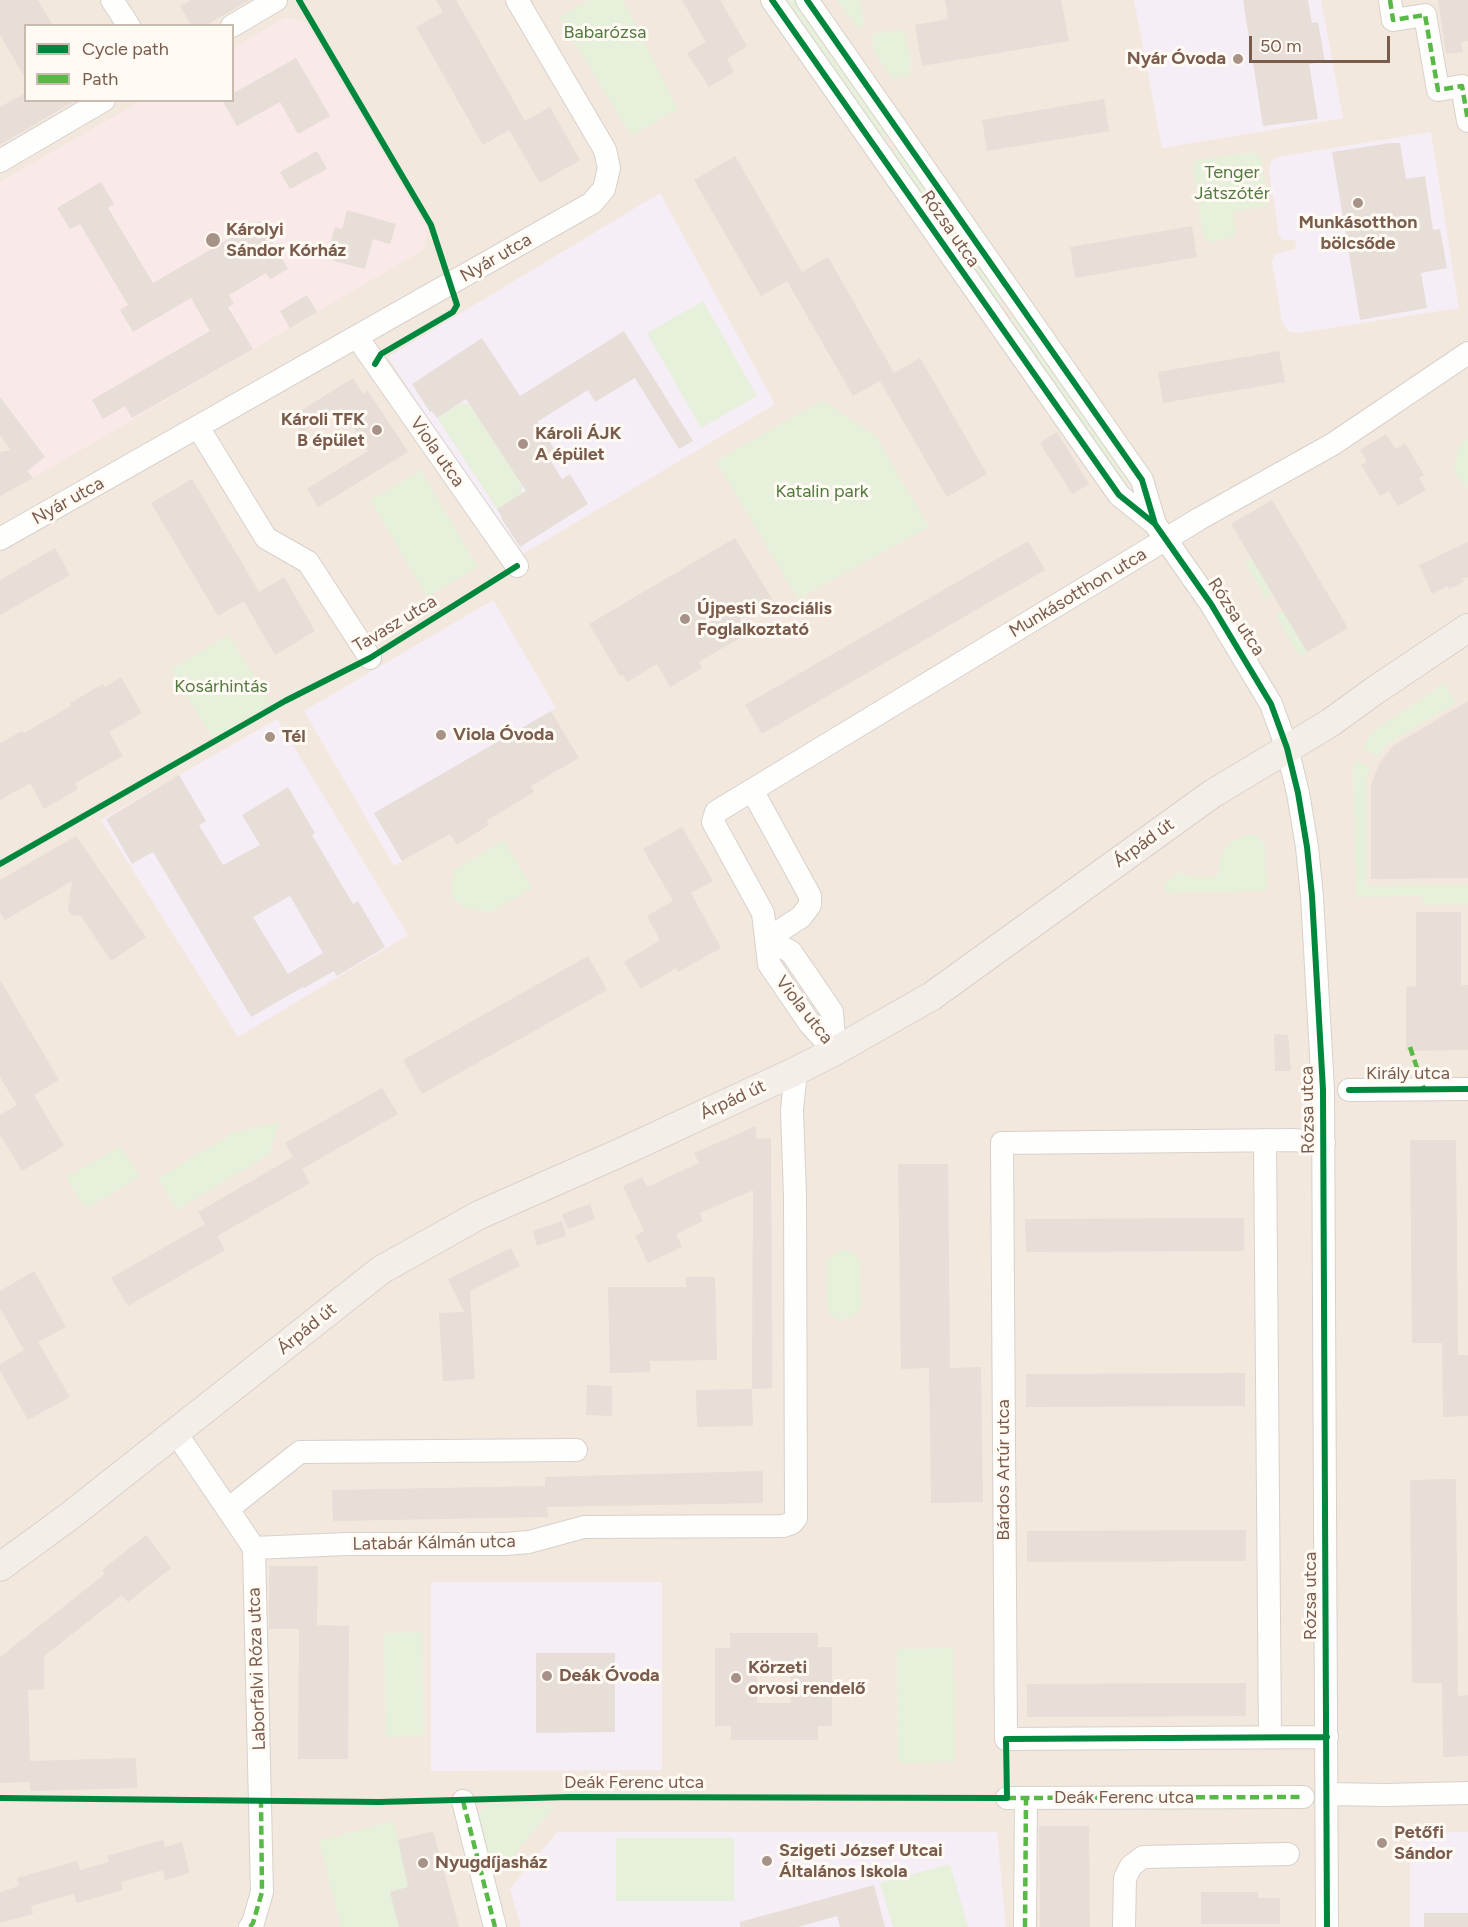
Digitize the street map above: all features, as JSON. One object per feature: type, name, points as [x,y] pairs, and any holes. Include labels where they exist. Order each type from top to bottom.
[{"type":"main road","name":"Árpád út","points":[[0,1567],[71,1515],[381,1270],[479,1215],[796,1071],[932,996],[1212,794],[1330,723],[1468,628]]},
{"type":"street","points":[[112,0],[128,24]]},
{"type":"street","points":[[234,25],[276,0]]},
{"type":"street","name":"Nyár utca","points":[[0,539],[591,203],[604,189],[609,168],[605,150],[517,0]]},
{"type":"street","name":"Rózsa utca","points":[[772,0],[1119,495],[1161,532],[1216,612],[1257,680],[1271,704],[1287,748],[1298,794],[1310,876],[1323,1077],[1327,1927]]},
{"type":"street","name":"Rózsa utca","points":[[807,0],[1142,480],[1161,532]]},
{"type":"street","points":[[1390,0],[1393,20],[1425,15],[1438,90],[1462,86],[1468,121]]},
{"type":"street","points":[[0,161],[101,102]]},
{"type":"street","name":"Viola utca","points":[[357,337],[517,566]]},
{"type":"street","name":"Munkásotthon utca","points":[[771,936],[763,913],[713,822],[716,812],[1161,532],[1208,514],[1333,444],[1468,353]]},
{"type":"street","points":[[198,427],[266,538],[308,562],[370,658]]},
{"type":"street","points":[[752,790],[810,896],[810,905],[805,912],[771,936]]},
{"type":"street","name":"Viola utca","points":[[771,936],[791,952],[832,1012],[835,1051]]},
{"type":"street","name":"Latabár Kálmán utca","points":[[254,1548],[346,1544],[506,1544],[529,1542],[584,1527],[783,1526],[792,1523],[796,1518],[797,1458],[792,1110],[796,1071]]},
{"type":"street","name":"Király utca","points":[[1349,1090],[1468,1089]]},
{"type":"street","points":[[1265,1140],[1270,1737],[1327,1737]]},
{"type":"street","name":"Rózsa utca","points":[[1002,1143],[1299,1140],[1324,1143]]},
{"type":"street","name":"Bárdos Artúr utca","points":[[1002,1143],[1006,1739],[1270,1737]]},
{"type":"street","points":[[176,1432],[254,1548]]},
{"type":"street","points":[[228,1509],[300,1452],[576,1450]]},
{"type":"street","name":"Laborfalvi Róza utca","points":[[250,1927],[262,1892],[254,1548]]},
{"type":"street","points":[[1327,1794],[1468,1793]]},
{"type":"street","name":"Deák Ferenc utca","points":[[1025,1927],[1016,1798],[1303,1797]]},
{"type":"street","points":[[463,1801],[495,1927]]},
{"type":"street","points":[[1124,1927],[1125,1878],[1131,1866],[1143,1857],[1288,1854]]},
{"type":"shaded area","points":[[0,0],[1468,0],[1468,1927],[0,1927]]},
{"type":"shaded area","name":"Nyár Óvoda","points":[[1134,0],[1321,0],[1343,118],[1162,148]]},
{"type":"shaded area","name":"Károlyi Sándor Kórház","points":[[286,17],[306,22],[428,230],[423,250],[33,478],[0,435],[0,182],[139,102],[234,102],[234,47]]},
{"type":"shaded area","name":"Munkásotthon bölcsőde","points":[[1431,132],[1459,308],[1298,333],[1288,331],[1282,322],[1272,262],[1275,254],[1296,249],[1295,240],[1283,240],[1279,236],[1269,171],[1271,162],[1278,157]]},
{"type":"shaded area","points":[[660,193],[775,404],[518,557],[388,357]]},
{"type":"shaded area","name":"Viola Óvoda","points":[[493,600],[556,708],[551,711],[579,758],[394,866],[304,711]]},
{"type":"shaded area","points":[[277,719],[408,935],[238,1037],[101,820]]},
{"type":"shaded area","name":"Deák Óvoda","points":[[431,1582],[662,1582],[662,1770],[431,1771]]},
{"type":"shaded area","name":"Szigeti József Utcai Általános Iskola","points":[[557,1832],[997,1832],[1006,1927],[521,1927],[510,1889]]},
{"type":"shaded area","points":[[1410,1832],[1468,1832],[1468,1927],[1410,1927]]},
{"type":"green space","name":"Babarózsa","points":[[589,0],[623,0],[678,109],[631,136],[559,17]]},
{"type":"green space","points":[[784,0],[794,0],[889,135],[882,140]]},
{"type":"green space","points":[[837,0],[860,0],[864,25],[858,29]]},
{"type":"green space","points":[[904,30],[911,62],[910,76],[892,79],[874,52],[872,34]]},
{"type":"green space","points":[[898,149],[1002,297],[995,302],[892,154]]},
{"type":"green space","name":"Tenger Játszótér","points":[[1254,152],[1261,157],[1268,200],[1266,206],[1233,212],[1236,231],[1234,237],[1207,241],[1203,236],[1194,161]]},
{"type":"green space","points":[[703,301],[757,396],[701,428],[647,333]]},
{"type":"green space","points":[[1015,316],[1130,480],[1123,485],[1008,320]]},
{"type":"green space","name":"Katalin park","points":[[822,400],[876,436],[929,527],[798,599],[716,461]]},
{"type":"green space","points":[[461,403],[469,404],[523,486],[522,494],[497,509],[437,418]]},
{"type":"green space","points":[[1468,438],[1468,488],[1460,482],[1454,469],[1459,446]]},
{"type":"green space","points":[[421,470],[478,567],[427,597],[370,500]]},
{"type":"green space","points":[[1251,558],[1273,595],[1266,599],[1244,562]]},
{"type":"green space","points":[[1283,611],[1307,652],[1300,657],[1276,616]]},
{"type":"green space","name":"Kosárhintás","points":[[229,635],[271,704],[213,739],[171,669]]},
{"type":"green space","points":[[1444,683],[1456,703],[1386,745],[1378,757],[1363,748],[1371,733]]},
{"type":"green space","points":[[1356,760],[1371,768],[1366,777],[1366,886],[1468,885],[1468,904],[1422,905],[1422,896],[1356,897],[1353,767]]},
{"type":"green space","points":[[1251,834],[1258,836],[1265,845],[1267,888],[1264,891],[1165,893],[1164,885],[1178,872],[1196,878],[1214,877],[1218,874],[1220,858],[1225,848],[1233,840]]},
{"type":"green space","points":[[504,840],[532,888],[490,913],[465,907],[456,902],[451,887],[454,870]]},
{"type":"green space","points":[[279,1122],[270,1154],[177,1210],[158,1178],[233,1133]]},
{"type":"green space","points":[[121,1146],[140,1177],[85,1209],[66,1177]]},
{"type":"green space","points":[[845,1249],[854,1252],[860,1261],[861,1307],[854,1316],[841,1320],[833,1317],[827,1309],[826,1262],[836,1252]]},
{"type":"green space","points":[[422,1632],[424,1736],[386,1737],[384,1633]]},
{"type":"green space","points":[[954,1648],[955,1762],[898,1763],[897,1649]]},
{"type":"green space","points":[[551,1804],[553,1809],[498,1874],[489,1875],[477,1814],[484,1807],[489,1806]]},
{"type":"green space","points":[[393,1821],[398,1840],[433,1831],[459,1927],[341,1927],[319,1841]]},
{"type":"green space","points":[[616,1838],[734,1838],[734,1901],[616,1901]]},
{"type":"green space","points":[[950,1864],[968,1927],[893,1927],[880,1883]]},
{"type":"building","points":[[0,0],[38,0],[52,24],[24,24],[24,76],[0,35]]},
{"type":"building","points":[[191,0],[249,0],[208,24],[191,24],[180,6]]},
{"type":"building","points":[[436,0],[456,0],[525,121],[550,107],[580,160],[540,183],[509,130],[483,145],[416,27],[443,12]]},
{"type":"building","points":[[682,0],[720,0],[747,46],[727,59],[734,72],[709,87],[687,53],[706,42]]},
{"type":"building","points":[[945,0],[1061,0],[1069,41],[922,66],[915,25],[948,19]]},
{"type":"building","points":[[1243,0],[1308,0],[1312,23],[1318,22],[1325,62],[1309,64],[1318,119],[1263,126]]},
{"type":"building","points":[[1438,0],[1468,0],[1468,41],[1461,42],[1463,52],[1446,54]]},
{"type":"building","points":[[296,58],[330,116],[298,134],[280,102],[237,126],[223,102],[234,102],[234,93]]},
{"type":"building","points":[[24,94],[24,102],[73,102],[0,145],[0,107]]},
{"type":"building","points":[[1104,99],[1109,131],[987,151],[982,120]]},
{"type":"building","points":[[1400,143],[1406,179],[1425,176],[1433,230],[1440,229],[1447,268],[1421,273],[1427,308],[1360,320],[1332,152]]},
{"type":"building","points":[[317,151],[327,169],[290,189],[280,172]]},
{"type":"building","points":[[735,156],[802,272],[828,257],[894,373],[920,358],[987,474],[947,497],[880,381],[853,396],[787,281],[761,296],[694,180]]},
{"type":"building","points":[[101,182],[114,204],[108,208],[153,283],[260,221],[288,269],[270,279],[266,273],[229,295],[234,304],[228,307],[253,349],[132,418],[125,406],[103,419],[92,400],[210,331],[191,298],[133,332],[120,310],[128,305],[80,224],[70,229],[57,208]]},
{"type":"building","points":[[347,210],[396,224],[390,244],[373,239],[365,269],[334,261],[337,250],[329,248],[335,227],[342,229]]},
{"type":"building","points":[[1192,226],[1197,257],[1075,278],[1070,247]]},
{"type":"building","points":[[307,295],[317,312],[290,328],[280,311]]},
{"type":"building","name":"Károli ÁJK A épület","points":[[624,331],[693,441],[679,449],[635,378],[595,402],[588,390],[537,422],[555,450],[547,455],[562,479],[570,474],[588,504],[520,547],[497,509],[526,491],[466,399],[437,418],[432,411],[430,412],[412,384],[482,338],[520,396]]},
{"type":"building","points":[[1279,351],[1285,382],[1163,403],[1158,372]]},
{"type":"building","name":"Károli TFK B épület","points":[[353,378],[363,394],[368,391],[408,452],[318,507],[307,489],[368,451],[341,408],[301,433],[291,417]]},
{"type":"building","points":[[0,397],[45,457],[27,471],[33,478],[0,496],[0,452],[11,450],[0,435]]},
{"type":"building","points":[[1057,432],[1089,484],[1072,494],[1040,443]]},
{"type":"building","points":[[1386,434],[1396,449],[1405,443],[1424,475],[1419,478],[1426,490],[1398,506],[1389,491],[1380,496],[1361,465],[1367,462],[1360,450]]},
{"type":"building","points":[[192,479],[259,592],[284,577],[315,631],[275,655],[244,601],[218,616],[151,503]]},
{"type":"building","points":[[1272,500],[1348,628],[1307,652],[1231,524]]},
{"type":"building","name":"Újpesti Szociális Foglalkoztató","points":[[735,538],[772,599],[740,618],[748,633],[699,662],[702,668],[670,687],[657,664],[627,682],[623,675],[620,676],[589,624]]},
{"type":"building","points":[[1028,541],[1045,570],[762,734],[745,705]]},
{"type":"building","points":[[1468,542],[1468,577],[1462,579],[1464,582],[1449,589],[1448,586],[1432,594],[1419,565]]},
{"type":"building","points":[[55,548],[70,575],[0,615],[0,580]]},
{"type":"building","points":[[121,677],[142,713],[109,732],[123,756],[75,783],[78,789],[44,809],[30,783],[0,800],[0,743],[22,731],[24,733],[71,706],[70,703],[103,684],[105,687]]},
{"type":"building","points":[[1468,701],[1468,878],[1371,879],[1371,785],[1379,764],[1393,746]]},
{"type":"building","points":[[551,711],[579,758],[531,786],[534,792],[486,821],[489,825],[457,845],[450,834],[402,861],[374,813]]},
{"type":"building","points":[[179,775],[206,821],[199,825],[223,865],[260,845],[242,815],[288,787],[315,833],[312,835],[353,904],[358,901],[385,947],[337,976],[334,971],[251,1017],[153,852],[132,864],[106,819]],"holes":[[[290,896],[323,953],[288,974],[253,917]]]},
{"type":"building","points":[[682,827],[713,881],[691,893],[721,948],[678,972],[676,968],[641,989],[624,962],[660,940],[647,916],[673,901],[643,849]]},
{"type":"building","points":[[76,836],[146,937],[111,961],[81,916],[72,915],[68,909],[72,881],[5,920],[0,913],[0,880]]},
{"type":"building","points":[[1416,912],[1461,912],[1461,985],[1468,985],[1468,1050],[1406,1051],[1406,987],[1416,986]]},
{"type":"building","points":[[588,956],[607,990],[422,1094],[403,1060]]},
{"type":"building","points":[[0,980],[59,1080],[34,1095],[64,1146],[22,1171],[0,1134],[0,1115],[17,1105],[0,1077]]},
{"type":"building","points":[[1274,1034],[1288,1035],[1291,1071],[1275,1071]]},
{"type":"building","points":[[382,1088],[398,1114],[302,1169],[310,1183],[217,1236],[225,1250],[128,1306],[111,1278],[205,1224],[198,1212],[293,1157],[285,1143]]},
{"type":"building","points":[[756,1126],[756,1139],[771,1138],[772,1388],[752,1389],[753,1190],[700,1213],[703,1221],[676,1234],[682,1247],[648,1263],[635,1236],[644,1231],[623,1186],[642,1177],[647,1187],[699,1163],[694,1153]]},
{"type":"building","points":[[1410,1140],[1456,1140],[1458,1355],[1468,1355],[1468,1416],[1443,1417],[1442,1343],[1412,1343]]},
{"type":"building","points":[[898,1164],[948,1164],[950,1368],[981,1367],[983,1502],[931,1503],[929,1368],[901,1369]]},
{"type":"building","points":[[590,1204],[595,1219],[568,1229],[562,1214]]},
{"type":"building","points":[[1244,1218],[1244,1251],[1026,1252],[1025,1219]]},
{"type":"building","points":[[562,1221],[566,1236],[537,1246],[533,1231]]},
{"type":"building","points":[[511,1248],[520,1266],[470,1291],[475,1379],[443,1381],[439,1313],[464,1312],[448,1279]]},
{"type":"building","points":[[34,1271],[66,1327],[38,1342],[70,1397],[28,1420],[0,1371],[0,1364],[24,1350],[0,1308],[0,1291]]},
{"type":"building","points":[[686,1277],[715,1277],[717,1360],[650,1361],[650,1372],[610,1373],[608,1287],[686,1287]]},
{"type":"building","points":[[1245,1373],[1245,1406],[1026,1407],[1026,1374]]},
{"type":"building","points":[[587,1385],[612,1386],[612,1416],[586,1415]]},
{"type":"building","points":[[752,1389],[753,1426],[697,1427],[696,1390]]},
{"type":"building","points":[[763,1471],[763,1503],[547,1507],[548,1517],[333,1521],[332,1490],[545,1486],[545,1477]]},
{"type":"building","points":[[1456,1479],[1458,1696],[1468,1695],[1468,1756],[1443,1757],[1442,1683],[1412,1683],[1410,1480]]},
{"type":"building","points":[[1246,1530],[1246,1561],[1027,1562],[1027,1531]]},
{"type":"building","points":[[146,1535],[171,1568],[128,1602],[122,1595],[44,1656],[44,1689],[28,1690],[30,1761],[136,1758],[137,1788],[30,1791],[30,1782],[0,1783],[0,1657],[105,1574],[102,1570]]},
{"type":"building","points":[[269,1566],[318,1566],[317,1625],[349,1626],[348,1759],[298,1759],[299,1629],[269,1629]]},
{"type":"building","name":"Körzeti orvosi rendelő","points":[[730,1633],[818,1633],[818,1647],[832,1647],[832,1726],[818,1726],[818,1740],[731,1740],[731,1726],[715,1726],[715,1648],[730,1648]],"holes":[[[757,1670],[791,1670],[791,1703],[757,1703]]]},
{"type":"building","points":[[536,1653],[615,1653],[615,1732],[536,1733]]},
{"type":"building","points":[[1246,1683],[1246,1716],[1027,1717],[1027,1684]]},
{"type":"building","points":[[1039,1826],[1089,1826],[1090,1927],[1040,1927]]},
{"type":"building","name":"Nyugdíjasház","points":[[433,1831],[459,1927],[399,1927],[390,1892],[408,1887],[398,1840]]},
{"type":"building","points":[[163,1840],[165,1847],[182,1842],[190,1873],[165,1880],[163,1870],[121,1882],[123,1890],[77,1903],[74,1894],[31,1906],[33,1914],[0,1923],[0,1892],[19,1886],[17,1878],[77,1861],[80,1870],[109,1862],[107,1856]]},
{"type":"building","points":[[874,1885],[885,1927],[840,1927],[837,1916],[798,1927],[740,1927],[740,1922]]},
{"type":"building","points":[[1201,1892],[1258,1892],[1258,1898],[1280,1898],[1280,1924],[1201,1924]]},
{"type":"building","points":[[1424,1913],[1468,1913],[1468,1927],[1424,1927]]},
{"type":"marked path","points":[[1390,0],[1393,20],[1425,15],[1438,90],[1462,86],[1468,121]]},
{"type":"marked path","points":[[1410,1047],[1424,1089]]},
{"type":"marked path","points":[[1007,1798],[1303,1797]]},
{"type":"marked path","points":[[1025,1927],[1026,1798]]},
{"type":"marked path","points":[[250,1927],[262,1892],[261,1801]]},
{"type":"marked path","points":[[463,1801],[495,1927]]},
{"type":"cycle path","points":[[299,0],[431,225],[457,305],[453,312],[381,354],[375,364]]},
{"type":"cycle path","points":[[772,0],[1119,495],[1155,524],[1211,604],[1271,704],[1287,748],[1298,793],[1307,847],[1323,1090],[1327,1927]]},
{"type":"cycle path","points":[[807,0],[1142,480],[1155,524]]},
{"type":"cycle path","name":"Tavasz utca","points":[[0,864],[285,701],[370,658],[517,566]]},
{"type":"cycle path","points":[[1349,1090],[1468,1089]]},
{"type":"cycle path","points":[[0,1798],[379,1802],[570,1797],[1007,1798],[1006,1739],[1327,1737]]},
{"type":"place","name":"Nyár Óvoda","points":[[1238,59]]},
{"type":"place","name":"Munkásotthon bölcsőde","points":[[1358,203]]},
{"type":"place","name":"Károlyi Sándor Kórház","points":[[213,240]]},
{"type":"place","name":"Károli TFK B épület","points":[[377,430]]},
{"type":"place","name":"Károli ÁJK A épület","points":[[523,444]]},
{"type":"place","name":"Újpesti Szociális Foglalkoztató","points":[[685,619]]},
{"type":"place","name":"Viola Óvoda","points":[[441,735]]},
{"type":"place","name":"Tél","points":[[270,737]]},
{"type":"place","name":"Deák Óvoda","points":[[547,1676]]},
{"type":"place","name":"Körzeti orvosi rendelő","points":[[736,1678]]},
{"type":"place","name":"Petőfi Sándor","points":[[1382,1843]]},
{"type":"place","name":"Szigeti József Utcai Általános Iskola","points":[[767,1861]]},
{"type":"place","name":"Nyugdíjasház","points":[[423,1863]]}]
